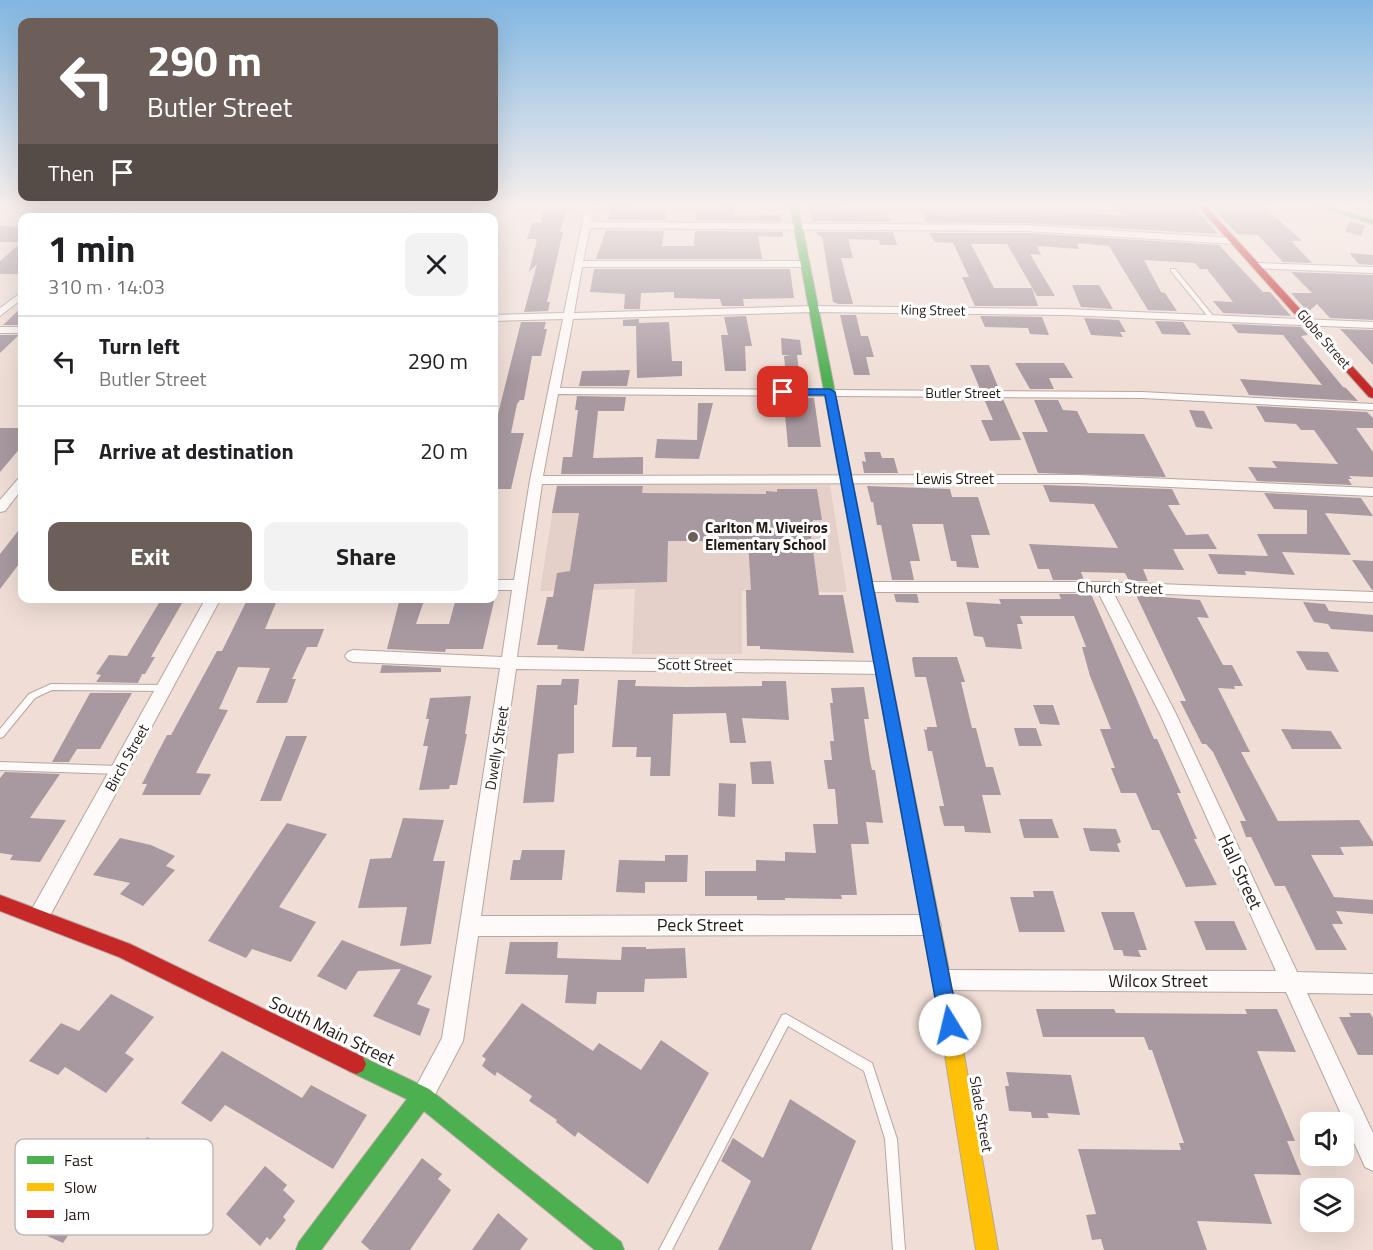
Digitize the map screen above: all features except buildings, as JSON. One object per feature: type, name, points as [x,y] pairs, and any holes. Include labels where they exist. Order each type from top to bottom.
[{"type":"street","name":"Globe Street","points":[[1256,263],[1373,395]]},
{"type":"street","points":[[579,264],[805,264]]},
{"type":"street","name":"Dwelly Street","points":[[307,1250],[422,1096],[452,1041],[536,480],[567,315],[579,264]]},
{"type":"street","name":"Slade Street","points":[[805,264],[847,479],[880,668],[942,980],[987,1250]]},
{"type":"street","points":[[1258,266],[1373,270]]},
{"type":"street","points":[[0,314],[18,298]]},
{"type":"street","name":"King Street","points":[[498,318],[813,309],[1066,312],[1373,325]]},
{"type":"street","points":[[0,330],[18,330]]},
{"type":"street","name":"Butler Street","points":[[552,391],[1142,395],[1373,407]]},
{"type":"street","name":"Lewis Street","points":[[536,480],[1079,479],[1373,492]]},
{"type":"street","points":[[0,508],[18,487]]},
{"type":"street","points":[[498,585],[520,585]]},
{"type":"street","name":"Church Street","points":[[867,587],[1103,587],[1373,597]]},
{"type":"street","name":"Hall Street","points":[[1103,587],[1168,714],[1373,1159]]},
{"type":"street","name":"Birch Street","points":[[39,916],[211,603]]},
{"type":"street","name":"Scott Street","points":[[353,656],[510,663],[880,668]]},
{"type":"street","name":"South Main Street","points":[[0,903],[124,950],[422,1096],[613,1250]]},
{"type":"street","name":"Peck Street","points":[[469,926],[931,925]]},
{"type":"street","name":"Wilcox Street","points":[[942,980],[1373,984]]},
{"type":"lane","points":[[1173,270],[1212,318]]},
{"type":"lane","points":[[0,735],[32,696],[51,687],[166,688]]},
{"type":"lane","points":[[2,769],[121,770]]},
{"type":"lane","points":[[665,1250],[786,1019],[868,1067],[891,1139],[898,1250]]},
{"type":"shaded area","name":"Carlton M. Viveiros Elementary School","points":[[557,483],[830,485],[847,592],[742,591],[742,654],[632,654],[635,589],[540,591]]},
{"type":"traffic: fast","points":[[805,263],[906,794]]},
{"type":"traffic: fast","points":[[356,1064],[422,1096],[613,1250]]},
{"type":"traffic: fast","points":[[307,1250],[422,1096]]},
{"type":"traffic: slow","points":[[906,794],[942,980],[987,1250]]},
{"type":"traffic: jam","points":[[1254,263],[1373,395]]},
{"type":"traffic: jam","points":[[0,903],[124,950],[356,1064]]},
{"type":"place","name":"Carlton M. Viveiros Elementary School","points":[[693,537]]},
{"type":"route","points":[[783,392],[830,392],[880,668],[950,1025]]}]
